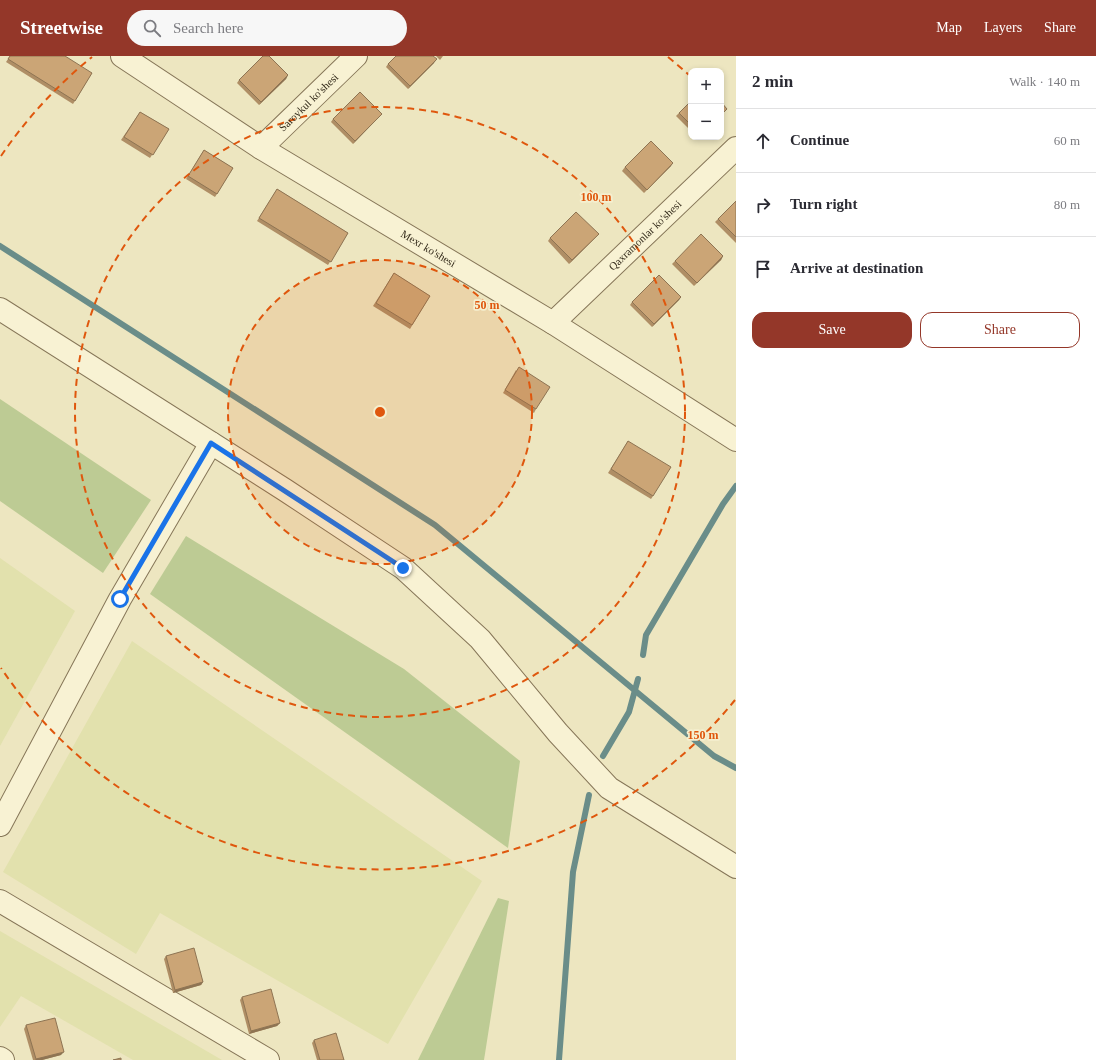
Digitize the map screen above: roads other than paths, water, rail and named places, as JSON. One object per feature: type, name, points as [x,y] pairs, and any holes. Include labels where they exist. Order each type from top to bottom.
[{"type":"street","name":"Mexr ko'shesi","points":[[122,56],[261,148],[553,322],[736,440]]},
{"type":"street","name":"Saroykul ko'shesi","points":[[261,148],[356,56]]},
{"type":"street","name":"Qaxramonlar ko'shesi","points":[[553,322],[736,148]]},
{"type":"street","points":[[0,309],[211,443],[403,568],[480,639],[558,733],[609,788],[736,867]]},
{"type":"street","points":[[0,825],[120,599],[211,443]]},
{"type":"street","points":[[0,901],[268,1060]]},
{"type":"waterway","points":[[0,246],[435,525],[714,756],[736,768]]},
{"type":"waterway","points":[[643,655],[646,635],[723,504],[736,486]]},
{"type":"waterway","points":[[603,756],[629,712],[638,679]]},
{"type":"waterway","points":[[559,1060],[573,872],[589,795]]}]
